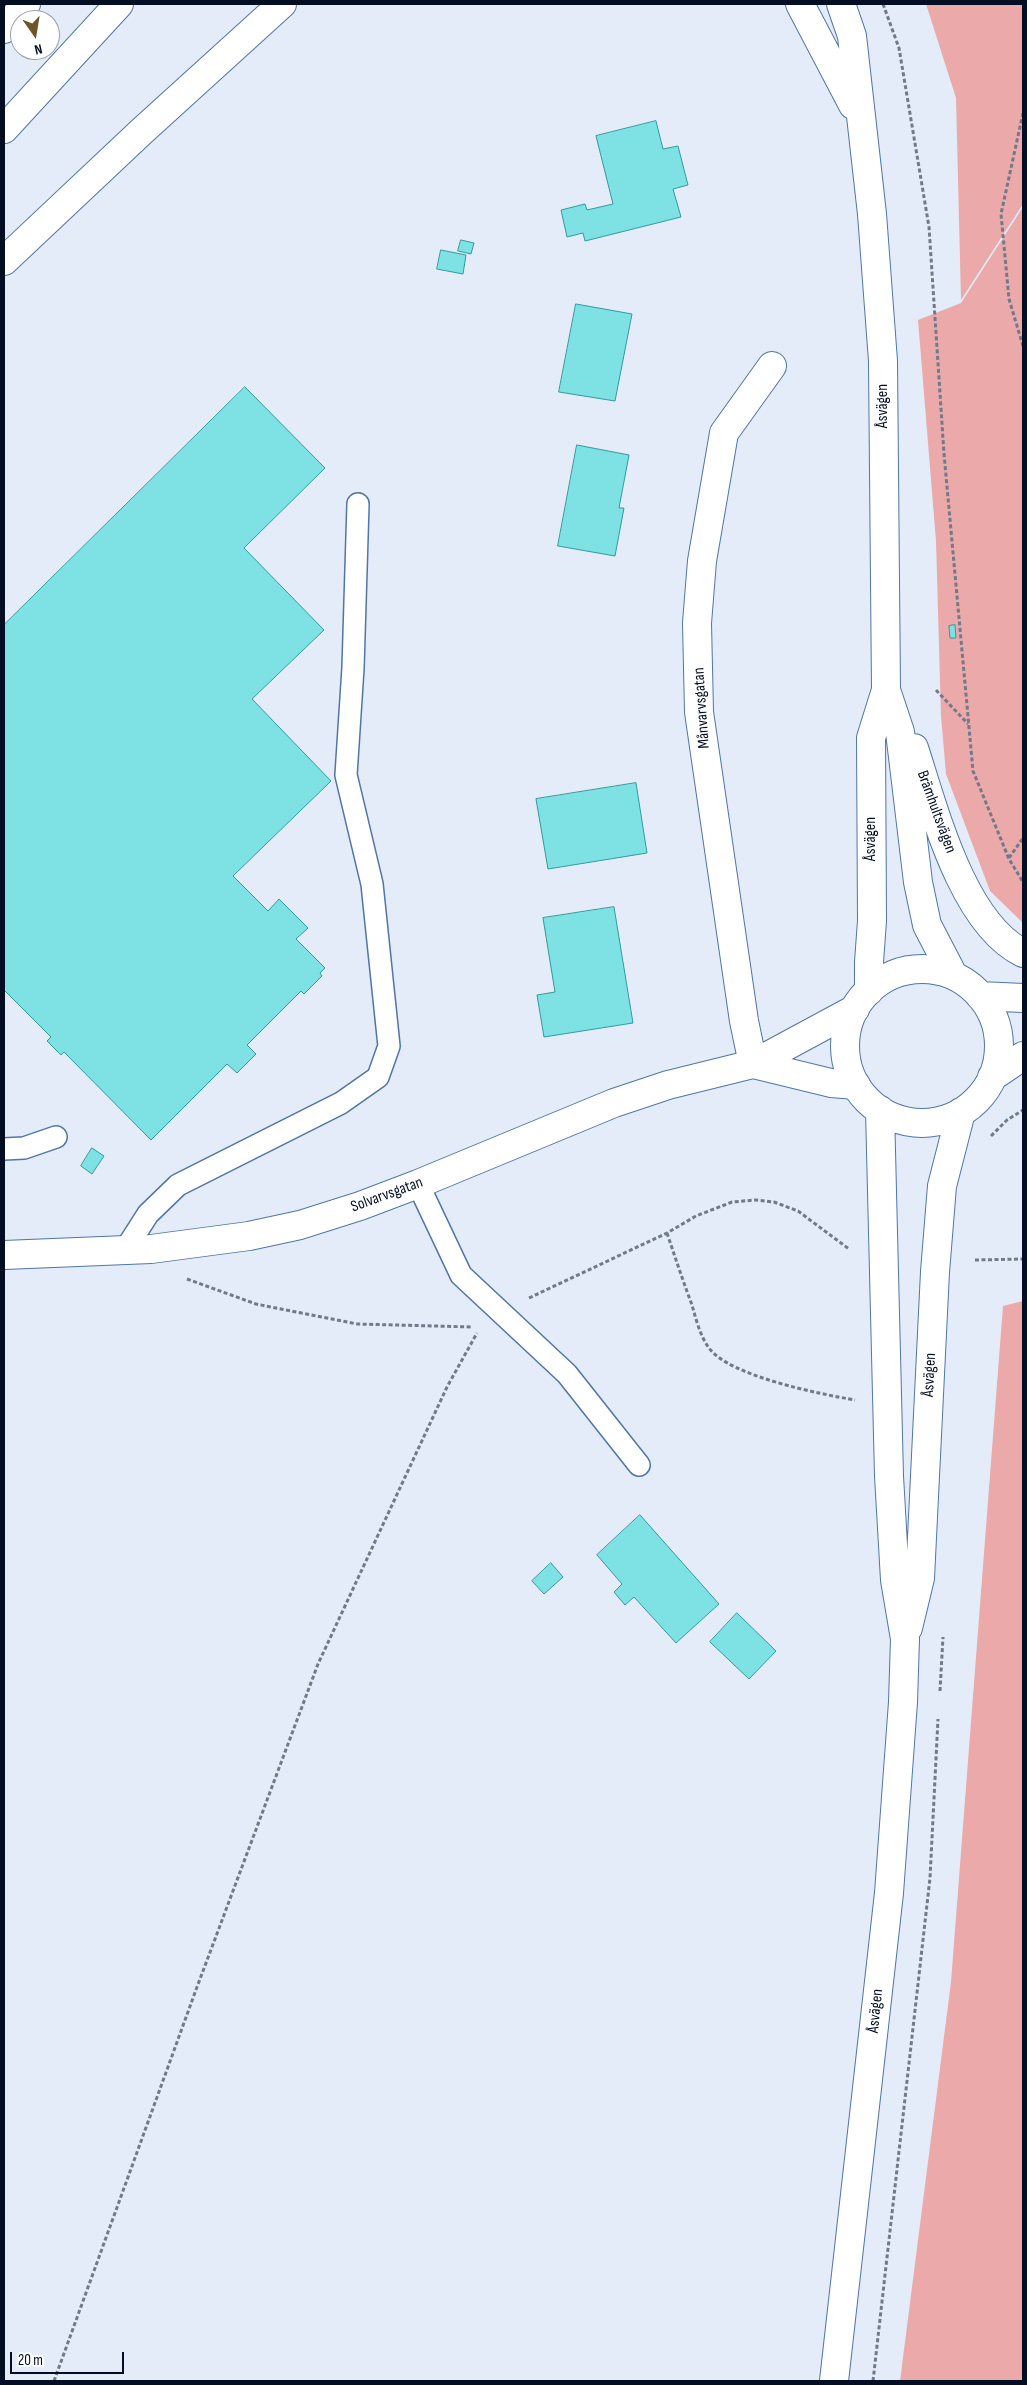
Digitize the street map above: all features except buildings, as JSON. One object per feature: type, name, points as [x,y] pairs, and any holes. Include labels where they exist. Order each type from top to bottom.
[{"type":"main road","points":[[4,29],[26,4]]},
{"type":"main road","points":[[4,129],[118,4]]},
{"type":"main road","points":[[4,261],[140,132],[282,4]]},
{"type":"main road","name":"Åsvägen","points":[[800,4],[861,122]]},
{"type":"main road","name":"Åsvägen","points":[[841,4],[852,36],[872,214],[883,361],[886,690],[900,732],[918,882],[927,925],[953,975]]},
{"type":"main road","name":"Månvarvsgatan","points":[[753,1064],[744,1021],[701,722],[697,623],[702,561],[724,433],[772,366]]},
{"type":"main road","name":"Brämhultsvägen","points":[[885,649],[909,732],[942,834],[967,892],[984,919],[999,937],[1023,953]]},
{"type":"main road","name":"Åsvägen","points":[[862,1000],[872,921],[871,738],[886,690]]},
{"type":"main road","points":[[753,1064],[862,1000],[887,978],[908,970],[931,969],[953,975],[963,981],[980,996],[992,1014],[998,1034],[998,1056],[992,1077],[979,1097],[961,1112],[950,1117],[926,1122],[902,1119],[880,1110],[871,1103],[856,1085],[848,1064],[845,1048],[847,1030],[862,1000]]},
{"type":"main road","points":[[980,996],[1023,998]]},
{"type":"main road","points":[[992,1077],[1023,1056]]},
{"type":"main road","points":[[753,1064],[831,1083],[856,1085]]},
{"type":"main road","name":"Solvarvsgatan","points":[[4,1255],[138,1250],[249,1236],[300,1225],[418,1184],[614,1103],[668,1085],[753,1064]]},
{"type":"main road","name":"Åsvägen","points":[[834,2381],[888,1893],[903,1702],[905,1640],[895,1580],[890,1495],[880,1110]]},
{"type":"main road","name":"Åsvägen","points":[[905,1640],[920,1578],[935,1282],[942,1186],[961,1112]]},
{"type":"lane","points":[[138,1250],[148,1214],[178,1185],[341,1103],[378,1077],[389,1046],[372,884],[346,775],[358,504]]},
{"type":"lane","points":[[4,1149],[24,1148],[56,1138]]},
{"type":"lane","points":[[418,1184],[461,1274],[566,1374],[639,1465]]},
{"type":"path","points":[[884,4],[899,48],[929,227],[944,454],[973,771],[1009,858],[1023,882]]},
{"type":"path","points":[[1023,113],[1001,214],[1009,299],[1023,346]]},
{"type":"path","points":[[936,690],[969,724]]},
{"type":"path","points":[[1009,858],[1023,838]]},
{"type":"path","points":[[501,1311],[667,1233],[717,1206],[732,1202],[755,1200],[774,1202],[798,1211],[852,1251]]},
{"type":"path","points":[[667,1233],[700,1329],[709,1348],[722,1360],[754,1374],[806,1390],[862,1401]]},
{"type":"path","points":[[54,2381],[197,1987],[318,1664],[447,1387],[480,1327],[357,1324],[256,1304],[190,1281],[138,1250]]},
{"type":"path","points":[[974,1260],[1023,1259]]},
{"type":"shaded area","points":[[926,4],[1023,4],[1023,204],[961,300],[956,98]]},
{"type":"shaded area","points":[[1023,207],[1023,923],[990,891],[946,774],[941,716],[936,541],[918,320],[961,303]]},
{"type":"shaded area","points":[[1023,1301],[1023,2381],[900,2381],[951,1982],[1003,1306]]}]
